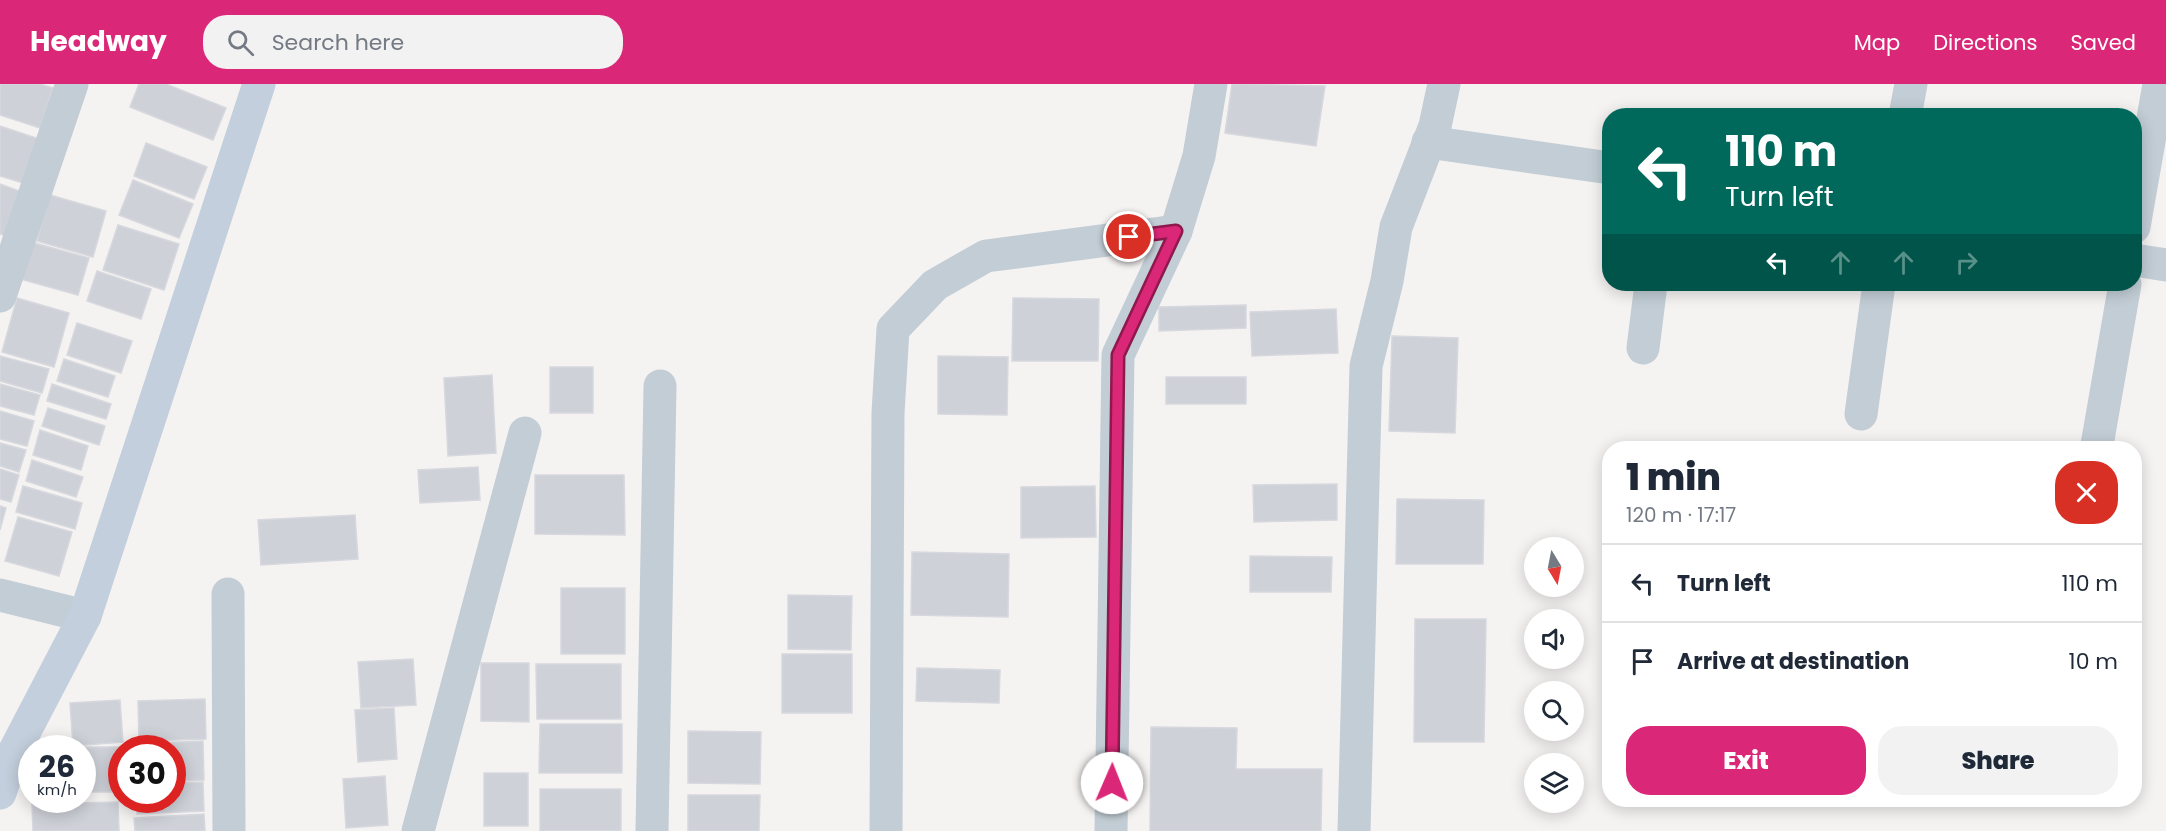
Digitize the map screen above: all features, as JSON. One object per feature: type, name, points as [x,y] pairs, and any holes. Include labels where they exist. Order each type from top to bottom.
[{"type":"main road","points":[[1,785],[14,753],[85,616],[259,84]]},
{"type":"street","points":[[1,289],[72,84]]},
{"type":"street","points":[[1111,831],[1118,355],[1176,231],[1199,156],[1211,84]]},
{"type":"street","points":[[1354,831],[1366,366],[1387,281],[1396,227],[1435,126],[1444,84]]},
{"type":"street","points":[[1906,108],[1911,84]]},
{"type":"street","points":[[2142,181],[2159,84]]},
{"type":"street","points":[[1428,142],[1602,167]]},
{"type":"street","points":[[886,831],[888,413],[893,328],[935,285],[986,256],[1176,231]]},
{"type":"street","points":[[2142,261],[2166,265]]},
{"type":"street","points":[[1643,348],[1650,291]]},
{"type":"street","points":[[1861,414],[1878,291]]},
{"type":"street","points":[[2098,441],[2124,291]]},
{"type":"street","points":[[652,831],[660,386]]},
{"type":"street","points":[[418,831],[525,433]]},
{"type":"street","points":[[228,594],[229,831]]},
{"type":"street","points":[[0,595],[85,616]]},
{"type":"building","points":[[0,84],[40,84],[53,88],[40,128],[0,115]]},
{"type":"building","points":[[139,84],[166,84],[226,108],[213,140],[130,107]]},
{"type":"building","points":[[1232,84],[1325,86],[1316,146],[1225,133]]},
{"type":"building","points":[[0,126],[39,139],[23,183],[0,176]]},
{"type":"building","points":[[146,143],[207,167],[194,199],[134,176]]},
{"type":"building","points":[[133,180],[193,204],[179,238],[119,215]]},
{"type":"building","points":[[0,184],[19,191],[5,236],[0,234]]},
{"type":"building","points":[[50,195],[106,211],[93,257],[37,241]]},
{"type":"building","points":[[118,225],[179,244],[164,290],[103,270]]},
{"type":"building","points":[[31,242],[89,258],[78,295],[20,279]]},
{"type":"building","points":[[97,271],[151,289],[141,319],[87,301]]},
{"type":"building","points":[[17,298],[69,313],[54,367],[2,352]]},
{"type":"building","points":[[1013,298],[1099,299],[1098,361],[1012,361]]},
{"type":"building","points":[[1246,305],[1246,328],[1159,331],[1159,307]]},
{"type":"building","points":[[1336,309],[1338,353],[1252,356],[1250,312]]},
{"type":"building","points":[[77,323],[132,341],[121,373],[67,355]]},
{"type":"building","points":[[1392,336],[1458,338],[1455,433],[1389,431]]},
{"type":"building","points":[[0,356],[49,369],[42,393],[0,381]]},
{"type":"building","points":[[938,356],[1008,357],[1007,415],[938,414]]},
{"type":"building","points":[[64,359],[115,376],[108,397],[57,381]]},
{"type":"building","points":[[550,367],[593,367],[593,413],[550,413]]},
{"type":"building","points":[[492,375],[496,453],[448,456],[444,378]]},
{"type":"building","points":[[1166,377],[1246,377],[1246,404],[1166,404]]},
{"type":"building","points":[[0,384],[40,395],[34,415],[0,406]]},
{"type":"building","points":[[52,384],[111,404],[106,419],[47,401]]},
{"type":"building","points":[[48,408],[105,426],[99,445],[42,426]]},
{"type":"building","points":[[0,411],[34,421],[27,446],[0,439]]},
{"type":"building","points":[[40,430],[88,446],[81,470],[33,455]]},
{"type":"building","points":[[0,443],[26,450],[19,472],[0,466]]},
{"type":"building","points":[[32,460],[83,477],[76,497],[26,481]]},
{"type":"building","points":[[478,467],[480,500],[420,503],[418,470]]},
{"type":"building","points":[[0,469],[19,475],[11,502],[0,499]]},
{"type":"building","points":[[535,475],[624,475],[625,535],[535,534]]},
{"type":"building","points":[[1337,484],[1337,520],[1254,522],[1253,485]]},
{"type":"building","points":[[23,486],[82,503],[75,529],[16,512]]},
{"type":"building","points":[[1095,486],[1096,537],[1021,538],[1021,487]]},
{"type":"building","points":[[1397,499],[1484,500],[1483,564],[1396,564]]},
{"type":"building","points":[[0,506],[6,508],[0,530]]},
{"type":"building","points":[[355,515],[358,559],[261,565],[258,520]]},
{"type":"building","points":[[18,517],[72,532],[59,576],[5,561]]},
{"type":"building","points":[[912,552],[1009,554],[1008,617],[911,615]]},
{"type":"building","points":[[1250,556],[1332,557],[1331,592],[1250,592]]},
{"type":"building","points":[[561,588],[625,588],[625,654],[561,654]]},
{"type":"building","points":[[788,595],[852,596],[851,650],[788,649]]},
{"type":"building","points":[[1415,619],[1486,619],[1484,742],[1414,742]]},
{"type":"building","points":[[782,654],[852,654],[852,713],[782,713]]},
{"type":"building","points":[[413,659],[416,705],[361,708],[358,662]]},
{"type":"building","points":[[481,663],[529,663],[529,722],[481,721]]},
{"type":"building","points":[[536,664],[621,664],[621,719],[537,719]]},
{"type":"building","points":[[917,668],[1000,670],[999,703],[916,701]]},
{"type":"building","points":[[205,699],[206,739],[186,740],[186,735],[139,735],[138,701]]},
{"type":"building","points":[[120,700],[122,735],[108,735],[108,743],[96,744],[96,735],[72,735],[70,703]]},
{"type":"building","points":[[394,708],[397,759],[358,762],[355,710]]},
{"type":"building","points":[[540,724],[622,724],[622,773],[539,773]]},
{"type":"building","points":[[1151,727],[1237,728],[1236,769],[1322,769],[1321,831],[1150,831]]},
{"type":"building","points":[[688,731],[761,732],[760,784],[688,783]]},
{"type":"building","points":[[203,741],[204,780],[186,781],[186,742]]},
{"type":"building","points":[[96,747],[108,747],[108,792],[96,792]]},
{"type":"building","points":[[484,773],[528,773],[528,826],[484,826]]},
{"type":"building","points":[[385,776],[388,825],[346,828],[343,779]]},
{"type":"building","points":[[203,782],[204,811],[186,812],[186,783]]},
{"type":"building","points":[[540,789],[621,789],[621,831],[540,831]]},
{"type":"building","points":[[688,795],[760,795],[759,831],[688,831]]},
{"type":"building","points":[[108,802],[108,813],[118,813],[119,831],[33,831],[32,813],[96,813],[96,803]]},
{"type":"building","points":[[204,814],[205,831],[135,831],[134,818]]},
{"type":"route","points":[[1112,783],[1118,355],[1176,231],[1129,237]]}]
